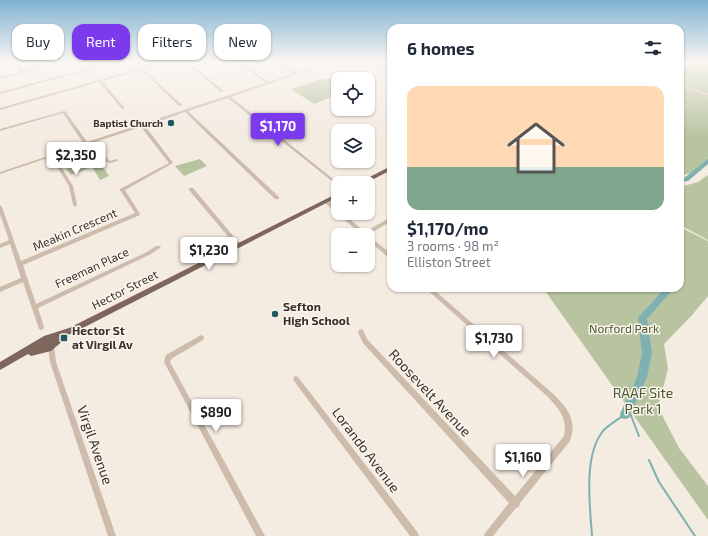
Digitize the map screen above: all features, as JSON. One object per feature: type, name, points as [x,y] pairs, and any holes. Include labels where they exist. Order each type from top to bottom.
[{"type":"main road","points":[[375,176],[387,170]]},
{"type":"main road","name":"Hector Street","points":[[0,366],[47,345],[72,330],[331,198]]},
{"type":"street","points":[[0,93],[22,87]]},
{"type":"street","points":[[0,109],[79,87]]},
{"type":"street","points":[[105,87],[123,108]]},
{"type":"street","points":[[161,87],[180,105]]},
{"type":"street","points":[[217,87],[222,91]]},
{"type":"street","points":[[0,173],[256,87]]},
{"type":"street","points":[[684,87],[708,96]]},
{"type":"street","points":[[228,96],[331,180]]},
{"type":"street","points":[[186,111],[277,198]]},
{"type":"street","points":[[0,130],[59,113],[66,113],[86,144]]},
{"type":"street","name":"Meakin Crescent","points":[[20,264],[138,214],[122,190],[171,163],[142,125]]},
{"type":"street","points":[[93,142],[105,160],[110,162],[116,160]]},
{"type":"street","points":[[52,156],[71,186],[75,205]]},
{"type":"street","points":[[191,189],[238,245]]},
{"type":"street","points":[[326,201],[331,205]]},
{"type":"street","points":[[0,206],[41,327]]},
{"type":"street","points":[[348,220],[357,228]]},
{"type":"street","points":[[375,229],[387,221]]},
{"type":"street","points":[[0,246],[12,241]]},
{"type":"street","points":[[375,243],[387,254]]},
{"type":"street","name":"Freeman Place","points":[[35,307],[149,253],[158,247]]},
{"type":"street","points":[[0,290],[25,279]]},
{"type":"street","points":[[433,292],[564,409],[570,424],[567,438],[516,504],[488,536]]},
{"type":"street","name":"Roosevelt Avenue","points":[[361,332],[364,341],[516,504]]},
{"type":"street","points":[[201,338],[168,357],[167,362],[261,536]]},
{"type":"street","name":"Virgil Avenue","points":[[47,345],[112,536]]},
{"type":"street","name":"Lorando Avenue","points":[[296,379],[415,536]]},
{"type":"green space","points":[[297,87],[331,87],[331,97],[314,104],[291,89]]},
{"type":"green space","points":[[686,87],[708,87],[708,94]]},
{"type":"green space","points":[[684,88],[708,97],[708,163],[704,163],[701,170],[684,175]]},
{"type":"green space","points":[[200,159],[207,166],[184,176],[175,166]]},
{"type":"green space","points":[[87,161],[89,164],[99,161],[109,176],[100,180],[92,167],[71,175],[66,169]]},
{"type":"green space","points":[[708,175],[708,240],[684,227],[684,186],[698,182]]},
{"type":"green space","name":"Norford Park","points":[[684,229],[708,241],[708,296],[664,344],[668,369],[658,407],[679,448],[708,486],[708,520],[546,292],[684,292]]},
{"type":"waterway","points":[[684,180],[686,180],[708,161]]},
{"type":"waterway","points":[[625,414],[642,377],[647,353],[642,318],[666,292]]},
{"type":"waterway","points":[[628,408],[639,436]]},
{"type":"waterway","points":[[592,536],[589,482],[593,454],[597,441],[603,431],[625,414]]},
{"type":"waterway","points":[[649,460],[659,482],[695,536]]},
{"type":"place","name":"Baptist Church","points":[[171,123]]},
{"type":"place","name":"Sefton High School","points":[[275,314]]},
{"type":"place","name":"Hector St at Virgil Av","points":[[64,338]]},
{"type":"park label","name":"RAAF Site Park 1","points":[[643,402]]}]
